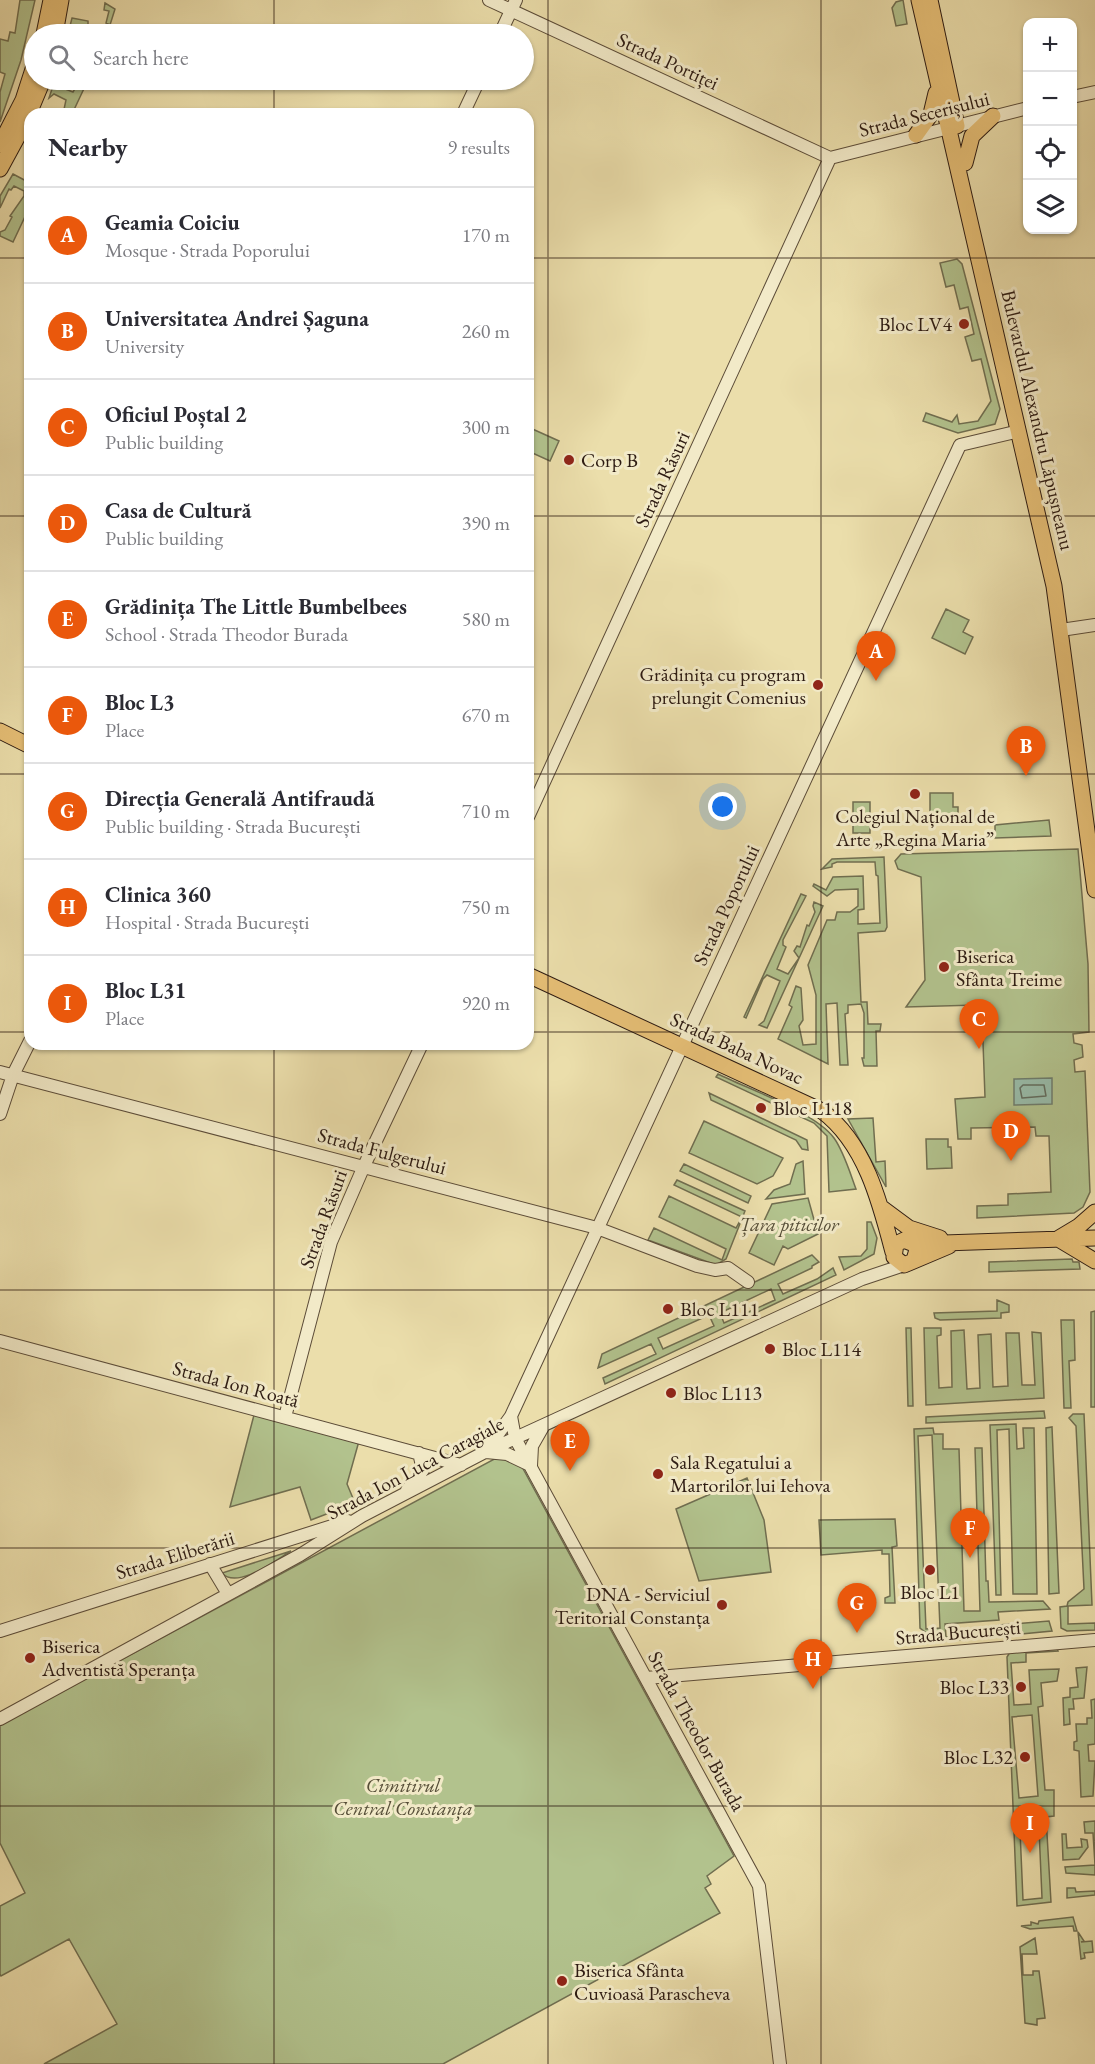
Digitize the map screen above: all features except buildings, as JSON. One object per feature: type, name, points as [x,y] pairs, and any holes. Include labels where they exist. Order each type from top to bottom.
[{"type":"main road","points":[[46,24],[51,0]]},
{"type":"main road","points":[[57,24],[61,0]]},
{"type":"main road","name":"Bulevardul Alexandru Lăpușneanu","points":[[919,0],[937,87],[965,163],[1062,579],[1095,890]]},
{"type":"main road","name":"Bulevardul Alexandru Lăpușneanu","points":[[930,0],[952,127],[981,268],[1054,586],[1066,629],[1095,819]]},
{"type":"main road","points":[[916,135],[931,114],[937,87]]},
{"type":"main road","points":[[0,145],[26,90]]},
{"type":"main road","points":[[31,108],[39,90]]},
{"type":"main road","points":[[965,163],[972,136],[993,116]]},
{"type":"main road","points":[[0,169],[24,123]]},
{"type":"main road","points":[[0,731],[24,743]]},
{"type":"main road","name":"Strada Baba Novac","points":[[534,978],[822,1111],[850,1138],[882,1208],[901,1258]]},
{"type":"main road","points":[[882,1208],[917,1232],[960,1242]]},
{"type":"main road","name":"Strada Baba Novac","points":[[882,1208],[913,1244]]},
{"type":"main road","points":[[1095,1212],[1079,1226],[1057,1239],[1095,1261]]},
{"type":"main road","name":"Strada Ion Luca Caragiale","points":[[913,1244],[1095,1238]]},
{"type":"main road","points":[[901,1241],[913,1244],[917,1254],[901,1258],[901,1241]]},
{"type":"main road","name":"Strada Ion Luca Caragiale","points":[[901,1258],[960,1242]]},
{"type":"street","name":"Strada Portiței","points":[[489,0],[513,5],[830,158]]},
{"type":"street","points":[[504,24],[513,5]]},
{"type":"street","points":[[466,108],[474,90]]},
{"type":"street","name":"Strada Secerișului","points":[[830,158],[1023,109]]},
{"type":"street","name":"Strada Răsuri","points":[[534,804],[830,158]]},
{"type":"street","name":"Strada Poporului","points":[[485,1452],[510,1416],[960,445],[1018,431]]},
{"type":"street","points":[[1066,629],[1095,625]]},
{"type":"street","points":[[0,1114],[26,1050]]},
{"type":"street","name":"Strada Răsuri","points":[[285,1417],[331,1242],[419,1050]]},
{"type":"street","name":"Strada Fulgerului","points":[[0,1072],[597,1228],[698,1266],[715,1270],[728,1268],[748,1282]]},
{"type":"street","name":"Strada Ion Luca Caragiale","points":[[0,1719],[228,1594],[362,1516],[485,1452],[862,1279],[901,1258]]},
{"type":"street","name":"Strada Ion Roată","points":[[0,1341],[461,1465]]},
{"type":"street","points":[[510,1416],[515,1438]]},
{"type":"street","points":[[485,1452],[507,1454],[531,1466],[532,1446],[545,1424]]},
{"type":"street","name":"Strada Theodor Burada","points":[[515,1438],[759,1886],[780,2064]]},
{"type":"street","points":[[402,1496],[423,1470],[419,1453]]},
{"type":"street","name":"Strada Eliberării","points":[[0,1630],[362,1516]]},
{"type":"street","points":[[210,1564],[228,1594]]},
{"type":"street","name":"Strada București","points":[[646,1678],[1095,1640]]},
{"type":"green space","points":[[20,0],[35,0],[29,24],[24,24],[24,47],[21,60],[0,122],[0,92],[5,74],[0,72],[0,39],[8,41],[10,32],[15,33]]},
{"type":"green space","points":[[903,0],[907,24],[896,26],[892,8],[896,2]]},
{"type":"green space","points":[[105,3],[115,9],[110,24],[106,23],[109,11],[104,10]]},
{"type":"green space","points":[[72,18],[88,21],[88,24],[70,24]]},
{"type":"green space","points":[[52,90],[73,92],[83,90],[75,108],[64,108],[66,100],[54,94],[49,98]]},
{"type":"green space","points":[[13,174],[24,180],[24,191],[14,186],[11,190],[9,189],[0,208],[0,196]]},
{"type":"green space","points":[[24,196],[24,219],[13,242],[0,236],[0,232],[5,230],[12,217],[10,216]]},
{"type":"green space","points":[[957,259],[962,264],[1000,409],[995,424],[958,433],[923,421],[926,413],[952,422],[957,415],[959,424],[978,421],[991,401],[981,359],[972,361],[965,337],[974,334],[968,307],[960,309],[954,285],[946,287],[940,263]]},
{"type":"green space","points":[[534,430],[559,441],[550,461],[534,454]]},
{"type":"green space","points":[[946,609],[969,620],[963,632],[973,637],[965,654],[932,638]]},
{"type":"green space","points":[[930,793],[953,793],[953,807],[958,807],[958,815],[930,815]]},
{"type":"green space","points":[[853,802],[870,802],[870,833],[853,833]]},
{"type":"green space","points":[[1049,820],[1051,836],[995,838],[995,825]]},
{"type":"green space","points":[[1078,849],[1088,964],[1089,1032],[1073,1034],[1074,1043],[1082,1045],[1083,1057],[1074,1060],[1075,1072],[1085,1071],[1090,1192],[1083,1207],[1074,1213],[977,1218],[977,1206],[1008,1205],[1008,1194],[1051,1192],[1049,1136],[1036,1136],[1035,1127],[971,1128],[971,1139],[958,1139],[955,1099],[985,1097],[982,1015],[977,1005],[906,1007],[925,980],[921,877],[898,869],[895,861],[901,854]]},
{"type":"green space","points":[[884,857],[887,927],[885,931],[858,933],[861,1002],[867,1002],[868,1024],[881,1024],[880,1031],[876,1031],[877,1066],[864,1066],[862,1058],[864,1058],[864,1013],[861,1004],[848,1005],[848,1013],[845,1014],[848,1065],[840,1065],[837,1003],[826,1004],[828,1064],[778,1039],[792,1007],[789,1005],[796,986],[801,988],[803,1020],[799,1026],[803,1045],[816,1044],[816,995],[808,965],[827,920],[835,920],[837,912],[850,912],[858,906],[858,889],[835,890],[827,896],[813,886],[814,884],[826,890],[833,877],[863,876],[864,909],[858,910],[858,924],[880,923],[878,876],[875,862],[837,862],[832,864],[832,867],[822,869],[832,859]]},
{"type":"green space","points":[[801,894],[806,896],[783,940],[783,945],[786,947],[777,969],[788,974],[799,958],[794,951],[797,946],[800,947],[807,925],[809,926],[815,912],[814,902],[823,906],[767,1028],[759,1025],[764,1021],[780,981],[767,975],[763,979],[746,1018],[744,1017]]},
{"type":"green space","points":[[718,1074],[797,1110],[825,1128],[841,1150],[856,1189],[829,1192],[827,1136],[814,1123],[716,1077]]},
{"type":"green space","points":[[709,1093],[807,1140],[808,1150],[802,1149],[796,1140],[711,1100]]},
{"type":"green space","points":[[873,1118],[876,1162],[885,1161],[886,1187],[848,1119]]},
{"type":"green space","points":[[704,1121],[783,1158],[773,1176],[757,1184],[689,1153]]},
{"type":"green space","points":[[926,1139],[948,1139],[948,1147],[951,1147],[952,1168],[927,1169]]},
{"type":"green space","points":[[803,1161],[805,1194],[766,1199],[774,1190],[790,1184],[796,1164]]},
{"type":"green space","points":[[684,1164],[751,1196],[748,1203],[680,1171]]},
{"type":"green space","points":[[677,1180],[745,1211],[726,1259],[716,1265],[648,1240],[654,1228],[722,1260],[726,1249],[659,1217],[669,1196],[736,1228],[742,1217],[674,1185]]},
{"type":"green space","name":"Țara piticilor","points":[[808,1198],[818,1234],[788,1249],[783,1246],[774,1265],[749,1253],[772,1204]]},
{"type":"green space","points":[[867,1222],[871,1222],[877,1238],[874,1254],[844,1270],[839,1257],[861,1256],[867,1249]]},
{"type":"green space","points":[[812,1255],[819,1262],[812,1268],[778,1284],[783,1294],[817,1279],[833,1268],[836,1275],[605,1384],[603,1378],[656,1354],[651,1344],[598,1368],[602,1354]],"holes":[[[771,1289],[775,1300],[724,1323],[720,1313]],[[709,1315],[714,1326],[663,1349],[658,1338]]]},
{"type":"green space","points":[[1072,1259],[1073,1262],[1079,1262],[1080,1269],[989,1272],[989,1262]]},
{"type":"green space","points":[[997,1300],[1009,1305],[1009,1312],[1001,1313],[1001,1318],[940,1320],[935,1318],[934,1313],[997,1311]]},
{"type":"green space","points":[[1095,1311],[1095,1407],[1091,1407],[1091,1312]]},
{"type":"green space","points":[[1061,1320],[1074,1320],[1075,1360],[1069,1361],[1071,1408],[1064,1408]]},
{"type":"green space","points":[[906,1328],[911,1328],[913,1406],[908,1406]]},
{"type":"green space","points":[[924,1328],[941,1328],[941,1335],[937,1336],[939,1388],[952,1387],[951,1331],[964,1330],[967,1389],[980,1388],[978,1335],[991,1334],[993,1387],[1008,1386],[1006,1333],[1019,1333],[1022,1385],[1035,1385],[1032,1332],[1041,1333],[1044,1398],[926,1405]]},
{"type":"green space","points":[[1044,1411],[1045,1418],[926,1423],[926,1417]]},
{"type":"green space","points":[[1073,1414],[1084,1414],[1092,1605],[1068,1606],[1068,1624],[1095,1623],[1095,1630],[1067,1631],[1061,1628],[1060,1607],[1067,1606],[1068,1602],[1084,1589],[1076,1426],[1069,1418]]},
{"type":"green space","points":[[254,1415],[359,1441],[347,1484],[355,1503],[311,1520],[300,1487],[230,1507]]},
{"type":"green space","points":[[1016,1424],[1017,1449],[1024,1448],[1023,1428],[1034,1428],[1037,1594],[1013,1594],[1009,1429],[997,1430],[1001,1595],[996,1595],[990,1425]]},
{"type":"green space","points":[[1052,1427],[1059,1593],[1049,1594],[1046,1428]]},
{"type":"green space","points":[[933,1428],[934,1434],[943,1434],[943,1449],[959,1449],[964,1611],[980,1611],[975,1448],[982,1448],[986,1581],[988,1581],[989,1602],[1043,1601],[1050,1609],[998,1612],[999,1620],[945,1624],[946,1637],[999,1633],[999,1625],[1049,1621],[1052,1631],[939,1642],[938,1635],[929,1635],[920,1628],[914,1429]],"holes":[[[932,1435],[940,1628],[926,1629],[918,1436]]]},
{"type":"green space","name":"Cimitirul Central Constanța","points":[[498,1457],[521,1465],[734,1856],[707,1876],[711,1884],[705,1888],[720,1913],[443,2064],[44,2064],[117,2024],[69,1939],[1,1976],[0,1974],[0,1906],[25,1893],[0,1843],[0,1725]]},
{"type":"green space","points":[[747,1478],[764,1520],[771,1572],[699,1581],[676,1509]]},
{"type":"green space","points":[[895,1519],[897,1546],[892,1547],[895,1603],[885,1603],[885,1598],[890,1596],[889,1554],[882,1554],[882,1550],[821,1555],[819,1520]]},
{"type":"green space","points":[[291,1551],[246,1576],[229,1577],[222,1573]]},
{"type":"green space","points":[[1057,1648],[1058,1651],[1026,1653],[1026,1662],[1011,1663],[1014,1705],[1031,1704],[1029,1670],[1059,1669],[1057,1681],[1041,1683],[1043,1706],[1038,1707],[1045,1790],[1054,1790],[1054,1816],[1046,1817],[1051,1902],[1017,1906],[1007,1657],[1010,1652]],"holes":[[[1032,1715],[1038,1796],[1019,1798],[1012,1717]],[[1038,1806],[1042,1898],[1023,1900],[1019,1807]]]},
{"type":"green space","points":[[1087,1667],[1084,1698],[1073,1699],[1074,1709],[1069,1709],[1070,1724],[1064,1725],[1063,1698],[1070,1697],[1070,1688],[1078,1687],[1076,1668]]},
{"type":"green space","points":[[1095,1699],[1095,1744],[1088,1745],[1089,1761],[1095,1761],[1093,1796],[1081,1797],[1079,1751],[1074,1750],[1074,1742],[1077,1741],[1076,1724],[1087,1724],[1087,1718],[1092,1718],[1091,1700]]},
{"type":"green space","points":[[1095,1821],[1095,1865],[1093,1833],[1085,1833],[1084,1822]]},
{"type":"green space","points":[[1062,1834],[1066,1834],[1067,1848],[1082,1847],[1081,1839],[1087,1840],[1088,1847],[1079,1859],[1063,1860]]},
{"type":"green space","points":[[1095,1865],[1095,1875],[1066,1873],[1065,1867]]},
{"type":"green space","points":[[1067,1888],[1075,1888],[1076,1892],[1095,1891],[1095,1895],[1067,1898]]},
{"type":"green space","points":[[1073,1917],[1077,1931],[1074,1931],[1073,1926],[1030,1929],[1021,1926],[1031,1925],[1031,1922],[1038,1924],[1039,1921]]},
{"type":"green space","points":[[1078,1932],[1084,1941],[1081,1942],[1092,1941],[1093,1952],[1084,1953],[1085,1958],[1081,1959]]},
{"type":"green space","points":[[1035,1938],[1037,1954],[1022,1954],[1023,1975],[1033,1975],[1033,1971],[1039,1971],[1045,2018],[1037,2019],[1037,2025],[1025,2023],[1020,1947]]},
{"type":"water","points":[[1052,1078],[1052,1104],[1014,1105],[1014,1079]]},
{"type":"place","name":"Bloc LV4","points":[[964,324]]},
{"type":"place","name":"Corp B","points":[[569,460]]},
{"type":"place","name":"Geamia Coiciu","points":[[876,681]]},
{"type":"place","name":"Grădinița cu program prelungit Comenius","points":[[818,685]]},
{"type":"place","name":"Universitatea Andrei Șaguna","points":[[1026,776]]},
{"type":"place","name":"Colegiul Național de Arte „Regina Maria”","points":[[915,794]]},
{"type":"place","name":"Biserica Sfânta Treime","points":[[944,967]]},
{"type":"place","name":"Oficiul Poștal 2","points":[[979,1049]]},
{"type":"place","name":"Bloc L118","points":[[761,1108]]},
{"type":"place","name":"Casa de Cultură","points":[[1011,1161]]},
{"type":"place","name":"Bloc L111","points":[[668,1309]]},
{"type":"place","name":"Bloc L114","points":[[770,1349]]},
{"type":"place","name":"Bloc L113","points":[[671,1393]]},
{"type":"place","name":"Grădinița The Little Bumbelbees","points":[[570,1471]]},
{"type":"place","name":"Sala Regatului a Martorilor lui Iehova","points":[[658,1474]]},
{"type":"place","name":"Bloc L3","points":[[970,1558]]},
{"type":"place","name":"Bloc L1","points":[[930,1570]]},
{"type":"place","name":"DNA - Serviciul Teritorial Constanța","points":[[722,1605]]},
{"type":"place","name":"Direcția Generală Antifraudă","points":[[857,1633]]},
{"type":"place","name":"Biserica Adventistă Speranța","points":[[30,1658]]},
{"type":"place","name":"Bloc L33","points":[[1021,1687]]},
{"type":"place","name":"Clinica 360","points":[[813,1689]]},
{"type":"place","name":"Bloc L32","points":[[1025,1757]]},
{"type":"place","name":"Bloc L31","points":[[1030,1853]]},
{"type":"place","name":"Biserica Sfânta Cuvioasă Parascheva","points":[[562,1981]]}]
